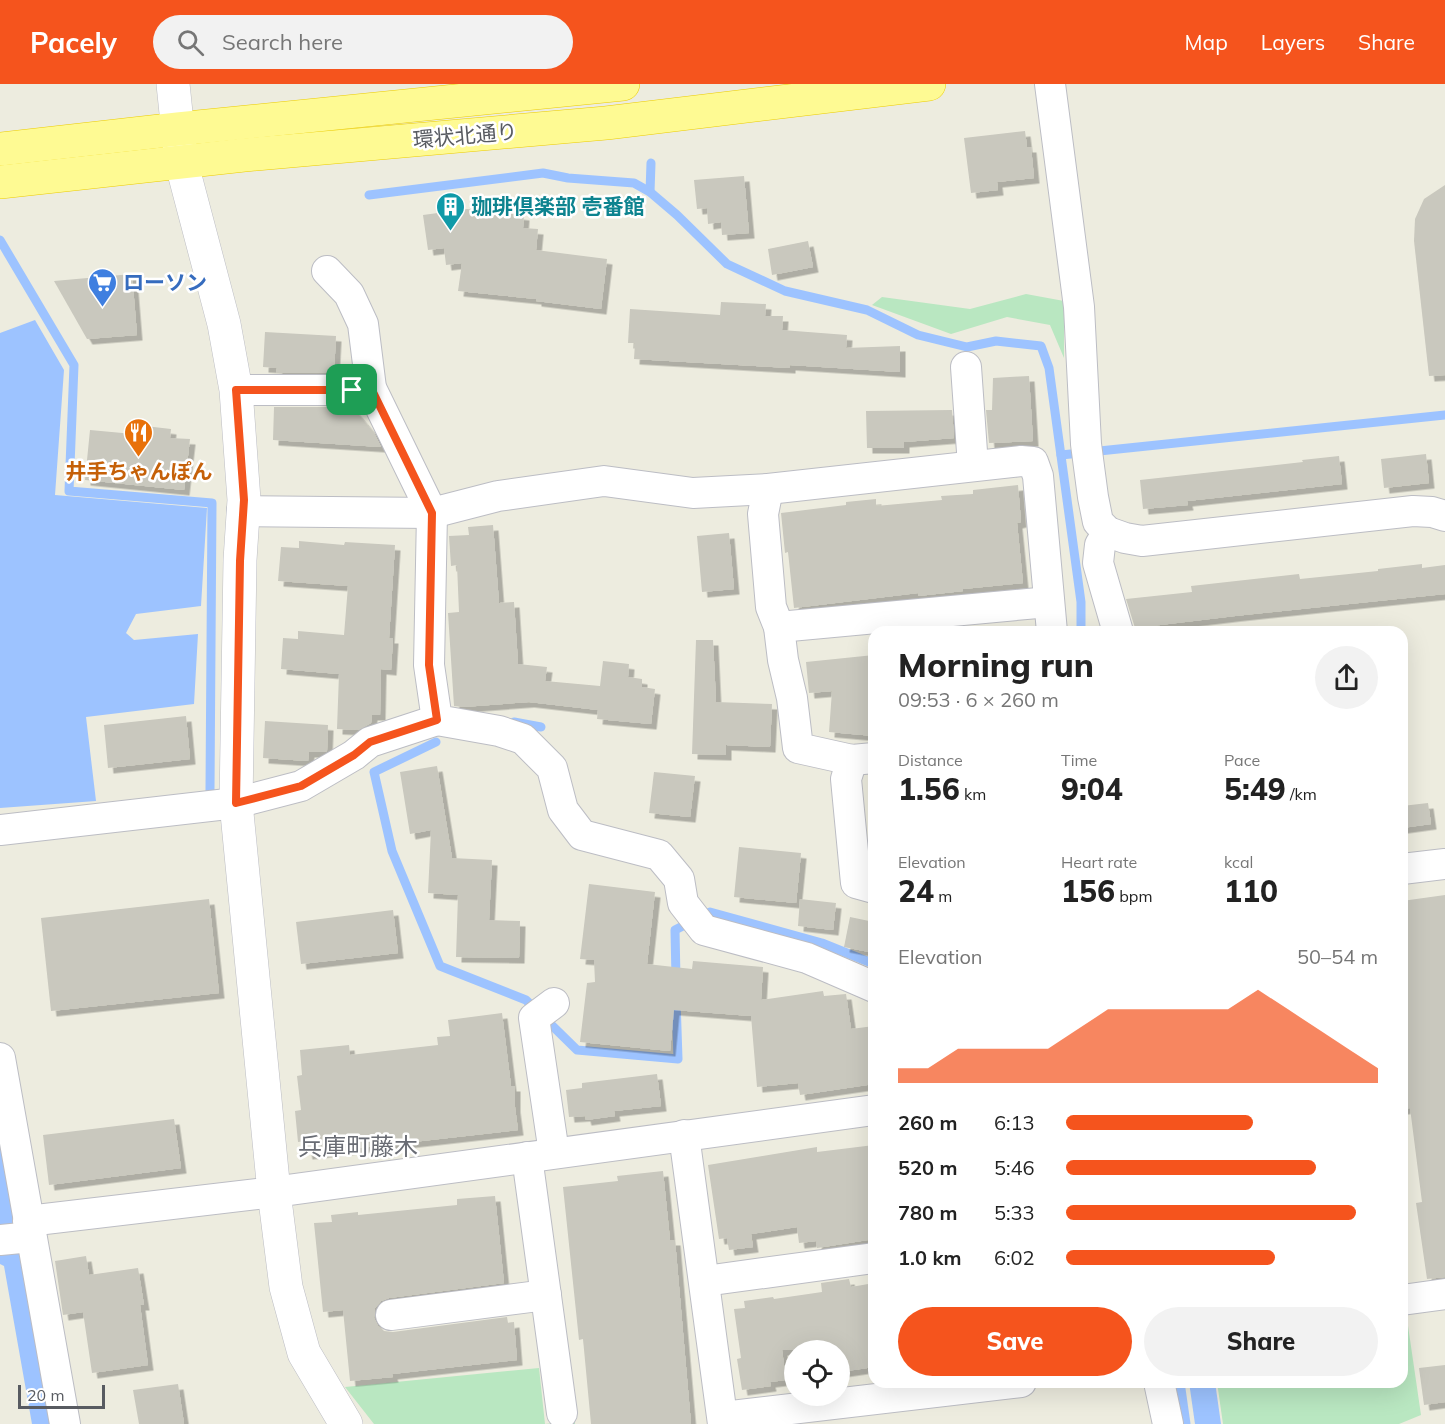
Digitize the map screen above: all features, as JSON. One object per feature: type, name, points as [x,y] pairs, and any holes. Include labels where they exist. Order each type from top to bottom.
[{"type":"highway","name":"環状北通り","points":[[0,149],[622,84]]},
{"type":"highway","name":"環状北通り","points":[[0,182],[181,161],[606,123],[929,84]]},
{"type":"street","points":[[173,84],[181,161],[224,324],[236,390],[244,500],[236,803],[274,1192],[286,1287],[304,1353],[346,1424]]},
{"type":"street","points":[[1050,84],[1079,307],[1086,452],[1098,522],[1108,532],[1142,541],[1413,512],[1432,512],[1445,516]]},
{"type":"street","points":[[327,271],[349,294],[363,324],[371,388],[432,513],[429,665],[437,720]]},
{"type":"street","points":[[966,367],[973,466]]},
{"type":"street","points":[[236,390],[371,388]]},
{"type":"street","points":[[242,511],[432,513],[498,496],[604,481],[693,493],[768,489],[1021,461],[1033,462],[1038,476],[1051,626]]},
{"type":"street","points":[[768,489],[763,514],[771,607],[779,627],[783,660],[792,698],[798,748],[863,759]]},
{"type":"street","points":[[1108,532],[1100,545],[1098,563],[1116,626]]},
{"type":"street","points":[[779,627],[1049,602]]},
{"type":"street","points":[[0,830],[236,803],[301,786],[354,755],[370,742],[437,720],[499,730],[523,739],[552,768],[563,810],[582,835],[659,855],[679,879],[683,903],[704,930],[807,958],[868,984]]},
{"type":"street","points":[[863,759],[846,779],[856,884],[868,887]]},
{"type":"street","points":[[1408,868],[1445,864]]},
{"type":"street","points":[[544,1010],[541,1155],[546,1295],[562,1413]]},
{"type":"street","points":[[0,1058],[65,1424]]},
{"type":"street","points":[[0,1240],[30,1229],[274,1192],[868,1111]]},
{"type":"street","points":[[684,1135],[723,1421],[975,1388]]},
{"type":"street","points":[[705,1281],[868,1259]]},
{"type":"street","points":[[1408,1299],[1445,1294]]},
{"type":"street","points":[[392,1316],[546,1295]]},
{"type":"street","points":[[1160,1388],[1168,1424]]},
{"type":"green space","points":[[1026,294],[1064,301],[1064,358],[1050,325],[1007,317],[951,334],[872,305],[882,297],[970,309]]},
{"type":"green space","points":[[1408,1326],[1421,1415],[1399,1424],[1223,1424],[1218,1388],[1408,1388]]},
{"type":"green space","points":[[539,1368],[545,1424],[374,1424],[345,1387]]},
{"type":"green space","points":[[575,1421],[575,1424],[545,1424]]},
{"type":"water","points":[[35,320],[64,370],[55,495],[207,508],[201,606],[136,614],[126,633],[134,640],[198,634],[194,704],[86,717],[96,801],[0,808],[0,333]]},
{"type":"water","points":[[0,1116],[20,1225],[0,1228]]},
{"type":"water","points":[[24,1250],[53,1424],[32,1424],[4,1266],[0,1264],[0,1254]]},
{"type":"water","points":[[1190,1388],[1216,1388],[1221,1424],[1195,1424]]},
{"type":"building","points":[[1025,131],[1027,147],[1031,147],[1034,178],[997,182],[998,190],[971,193],[964,138]]},
{"type":"building","points":[[744,176],[749,233],[722,235],[721,222],[708,224],[707,208],[697,209],[694,180]]},
{"type":"building","points":[[1445,185],[1445,375],[1429,376],[1414,241],[1415,219],[1424,199]]},
{"type":"building","points":[[467,209],[524,215],[523,228],[538,229],[536,250],[607,259],[601,309],[536,301],[536,299],[458,291],[462,263],[446,265],[444,248],[428,250],[423,215]]},
{"type":"building","points":[[808,241],[813,267],[772,275],[768,249]]},
{"type":"building","name":"ローソン","points":[[132,274],[137,335],[87,339],[54,281]]},
{"type":"building","points":[[721,302],[766,304],[765,316],[783,316],[782,330],[847,335],[846,348],[900,346],[900,372],[634,359],[635,343],[628,343],[630,309],[720,315]]},
{"type":"building","points":[[265,332],[336,336],[334,373],[276,373],[277,368],[263,367]]},
{"type":"building","points":[[1029,376],[1033,441],[989,443],[986,410],[992,410],[993,378]]},
{"type":"building","points":[[274,407],[352,407],[374,433],[381,447],[273,440]]},
{"type":"building","points":[[952,410],[954,438],[904,442],[904,448],[867,448],[866,411]]},
{"type":"building","points":[[145,426],[171,429],[170,438],[190,439],[184,490],[85,480],[90,430],[144,435]]},
{"type":"building","points":[[1426,454],[1429,483],[1384,488],[1381,459]]},
{"type":"building","points":[[1339,456],[1342,484],[1187,501],[1188,505],[1143,509],[1140,480]]},
{"type":"building","points":[[1018,485],[1021,522],[1017,523],[1023,583],[794,608],[781,513],[876,499],[876,506],[942,500],[941,496],[973,494],[973,490]]},
{"type":"building","points":[[493,525],[499,603],[514,602],[518,664],[547,667],[545,681],[600,686],[603,661],[629,664],[628,677],[642,679],[642,687],[655,689],[651,724],[597,719],[598,710],[529,702],[454,706],[448,613],[459,612],[457,565],[451,566],[449,536],[469,535],[468,527]]},
{"type":"building","points":[[729,533],[734,589],[702,592],[697,536]]},
{"type":"building","points":[[299,541],[344,545],[345,542],[395,545],[389,638],[393,638],[391,670],[381,669],[380,715],[372,715],[371,723],[358,730],[337,729],[339,674],[281,669],[283,638],[298,639],[298,631],[344,635],[348,586],[278,581],[281,547],[299,548]]},
{"type":"building","points":[[1422,564],[1422,568],[1445,565],[1445,594],[1152,626],[1134,626],[1126,599],[1192,592],[1191,586],[1299,574],[1300,579],[1378,571],[1378,569]]},
{"type":"building","points":[[696,640],[713,640],[716,702],[772,704],[770,747],[726,745],[726,755],[692,754]]},
{"type":"building","points":[[868,656],[868,735],[829,732],[832,691],[809,693],[806,662]]},
{"type":"building","points":[[186,716],[190,759],[108,768],[104,725]]},
{"type":"building","points":[[265,721],[328,725],[327,751],[309,752],[308,761],[263,758]]},
{"type":"building","points":[[437,766],[452,858],[492,860],[489,920],[520,921],[519,958],[456,957],[458,895],[428,893],[431,830],[410,834],[400,772]]},
{"type":"building","points":[[654,772],[695,776],[690,817],[649,813]]},
{"type":"building","points":[[1428,803],[1431,824],[1408,827],[1408,805]]},
{"type":"building","points":[[739,847],[801,853],[796,903],[734,897]]},
{"type":"building","points":[[589,884],[655,892],[647,964],[692,969],[693,961],[763,967],[761,1000],[823,991],[824,996],[846,994],[851,1029],[868,1027],[868,1085],[800,1095],[798,1083],[757,1087],[751,1016],[674,1010],[670,1051],[580,1042],[587,983],[595,982],[594,960],[580,959]]},
{"type":"building","points":[[1445,895],[1445,1277],[1427,1279],[1416,1203],[1422,1202],[1410,1108],[1408,1108],[1408,900]]},
{"type":"building","points":[[209,899],[219,993],[51,1011],[41,918]]},
{"type":"building","points":[[800,899],[836,903],[833,930],[798,926]]},
{"type":"building","points":[[393,910],[398,953],[301,964],[296,922]]},
{"type":"building","points":[[850,917],[868,921],[868,952],[844,947]]},
{"type":"building","points":[[502,1013],[511,1086],[515,1086],[518,1130],[307,1154],[305,1141],[298,1142],[295,1111],[301,1110],[297,1076],[302,1075],[300,1050],[349,1045],[350,1055],[438,1045],[437,1037],[450,1036],[448,1020]]},
{"type":"building","points":[[657,1074],[661,1106],[614,1111],[615,1116],[586,1120],[585,1116],[569,1117],[566,1090],[582,1088],[582,1083]]},
{"type":"building","points":[[174,1119],[181,1168],[49,1185],[43,1135]]},
{"type":"building","points":[[868,1146],[868,1240],[817,1248],[816,1241],[799,1243],[797,1227],[751,1234],[753,1247],[729,1250],[727,1238],[719,1239],[708,1165],[817,1147],[817,1152]]},
{"type":"building","points":[[663,1171],[670,1240],[675,1240],[691,1424],[591,1424],[583,1339],[579,1340],[563,1187],[618,1181],[617,1176]]},
{"type":"building","points":[[495,1196],[504,1283],[389,1298],[381,1301],[375,1308],[374,1318],[384,1331],[393,1332],[507,1317],[508,1323],[514,1322],[517,1360],[350,1381],[343,1310],[323,1312],[314,1223],[332,1222],[331,1215],[358,1212],[358,1215],[457,1205],[457,1199]]},
{"type":"building","points":[[86,1256],[89,1275],[138,1268],[144,1305],[140,1305],[148,1365],[92,1373],[83,1312],[63,1315],[55,1261]]},
{"type":"building","points":[[849,1279],[851,1287],[868,1284],[868,1368],[850,1371],[850,1340],[784,1340],[784,1350],[782,1350],[784,1380],[770,1382],[771,1386],[742,1390],[737,1359],[741,1358],[734,1309],[745,1308],[744,1301],[822,1292],[821,1283]]},
{"type":"building","points":[[1445,1365],[1445,1402],[1424,1405],[1419,1368]]},
{"type":"building","points":[[178,1384],[184,1424],[139,1424],[133,1390]]},
{"type":"waterway","points":[[650,192],[651,163]]},
{"type":"waterway","points":[[369,195],[543,173],[568,178],[634,183],[650,192],[677,215],[727,264],[785,291],[867,310],[918,335],[967,347],[996,341],[1041,346],[1049,368],[1081,602],[1081,626]]},
{"type":"waterway","points":[[0,240],[74,365],[69,491],[212,503],[210,790]]},
{"type":"waterway","points":[[1061,455],[1445,415]]},
{"type":"waterway","points":[[514,722],[541,727]]},
{"type":"waterway","points":[[436,742],[374,772],[392,851],[440,966],[526,1000],[577,1050],[678,1059],[676,999]]},
{"type":"waterway","points":[[676,979],[675,930],[710,912],[822,943],[868,962]]},
{"type":"waterway","points":[[1181,1388],[1186,1424]]},
{"type":"place","name":"珈琲倶楽部 壱番館","points":[[450,232]]},
{"type":"place","name":"ローソン","points":[[102,308]]},
{"type":"place","name":"井手ちゃんぽん","points":[[139,458]]},
{"type":"district","name":"兵庫町藤木","points":[[358,1146]]},
{"type":"route","points":[[371,388],[432,513],[429,665],[437,720],[370,742],[354,755],[301,786],[236,803],[240,561],[244,500],[236,390],[352,390],[371,388]]}]
